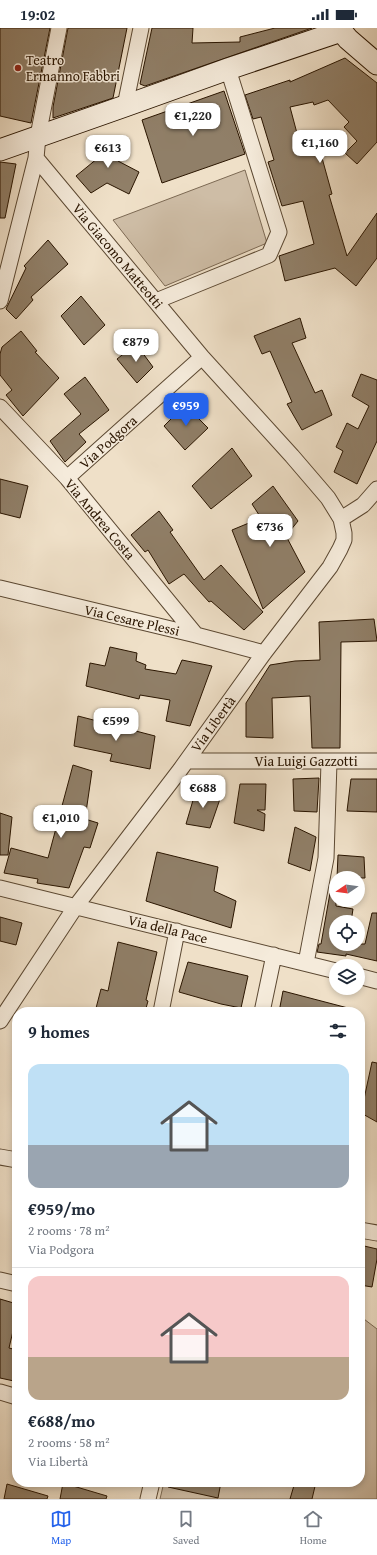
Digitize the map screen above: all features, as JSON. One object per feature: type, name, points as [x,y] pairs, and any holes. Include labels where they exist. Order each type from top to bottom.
[{"type":"main road","points":[[0,150],[340,30],[377,64]]},
{"type":"street","points":[[0,301],[36,158],[38,136],[59,28]]},
{"type":"street","points":[[125,106],[141,28]]},
{"type":"street","points":[[156,301],[269,255],[278,232],[228,69]]},
{"type":"street","name":"Via Giacomo Matteotti","points":[[36,158],[202,358],[292,456],[328,498],[341,519]]},
{"type":"street","name":"Via Podgora","points":[[67,478],[202,358]]},
{"type":"street","name":"Via Andrea Costa","points":[[0,407],[67,478],[196,635]]},
{"type":"street","points":[[341,519],[363,505],[377,489]]},
{"type":"street","name":"Via Libertà","points":[[0,1021],[76,906],[187,761],[336,557],[344,540],[341,519]]},
{"type":"street","name":"Via Cesare Plessi","points":[[0,588],[196,635],[264,654]]},
{"type":"street","name":"Via Luigi Gazzotti","points":[[187,761],[377,761]]},
{"type":"street","points":[[306,963],[326,858],[329,762]]},
{"type":"street","name":"Via della Pace","points":[[0,888],[329,969]]},
{"type":"street","points":[[162,1007],[178,931]]},
{"type":"street","points":[[263,1007],[274,955]]},
{"type":"street","points":[[365,978],[377,981]]},
{"type":"street","points":[[0,1157],[12,1159]]},
{"type":"street","points":[[365,1231],[377,1233]]},
{"type":"street","points":[[0,1280],[12,1283]]},
{"type":"street","points":[[0,1392],[12,1396]]},
{"type":"street","points":[[148,1499],[151,1487]]},
{"type":"shaded area","points":[[245,170],[267,243],[165,286],[113,220]]},
{"type":"shaded area","points":[[365,1320],[377,1329],[377,1499],[160,1499],[163,1487],[365,1487]]},
{"type":"building","name":"Teatro Ermanno Fabbri","points":[[0,28],[50,28],[31,123],[0,116]]},
{"type":"building","points":[[68,28],[127,28],[113,98],[53,118],[53,107]]},
{"type":"building","points":[[152,28],[193,28],[192,43],[240,42],[240,37],[275,28],[312,28],[145,86],[140,84]]},
{"type":"building","points":[[345,58],[377,83],[377,142],[357,164],[345,153],[357,141],[344,127],[349,122],[328,100],[314,105],[313,102],[290,107],[302,152],[319,147],[332,194],[329,195],[347,256],[377,213],[377,258],[356,286],[335,268],[285,281],[279,256],[314,244],[303,201],[282,206],[268,162],[274,160],[261,117],[253,119],[245,95],[290,80],[290,82]]},
{"type":"building","points":[[224,91],[245,154],[162,183],[142,120]]},
{"type":"building","points":[[119,137],[122,153],[118,161],[139,172],[129,194],[107,183],[91,193],[76,176],[98,158],[96,141]]},
{"type":"building","points":[[0,162],[16,164],[5,218],[0,218]]},
{"type":"building","points":[[48,240],[68,264],[31,297],[33,300],[16,319],[6,309],[26,268],[24,266]]},
{"type":"building","points":[[81,296],[105,325],[84,345],[61,316]]},
{"type":"building","points":[[300,318],[306,338],[292,343],[315,393],[322,390],[332,415],[302,430],[287,404],[292,402],[270,351],[262,354],[254,336]]},
{"type":"building","points":[[21,331],[37,351],[35,352],[59,378],[23,416],[6,395],[12,390],[0,375],[0,354],[2,347]]},
{"type":"building","points":[[136,344],[153,367],[137,383],[117,359]]},
{"type":"building","points":[[361,374],[377,380],[377,441],[357,484],[334,472],[343,451],[336,447],[347,423],[358,429],[369,406],[352,396]]},
{"type":"building","points":[[85,377],[109,410],[79,434],[86,442],[65,462],[50,441],[81,414],[64,394]]},
{"type":"building","points":[[185,405],[208,428],[185,450],[164,426]]},
{"type":"building","points":[[232,448],[252,476],[211,509],[192,486]]},
{"type":"building","points":[[0,479],[28,486],[20,518],[0,513]]},
{"type":"building","points":[[273,486],[298,521],[286,536],[305,572],[263,609],[232,530],[261,518],[252,504]]},
{"type":"building","points":[[159,511],[173,530],[170,532],[204,580],[221,565],[263,612],[244,630],[211,601],[209,602],[184,574],[169,584],[148,550],[145,552],[131,535]]},
{"type":"building","points":[[374,619],[377,641],[341,642],[340,748],[312,748],[310,696],[272,698],[273,738],[246,737],[246,703],[270,665],[295,661],[320,660],[319,622]]},
{"type":"building","points":[[110,647],[137,653],[136,661],[146,665],[145,669],[176,674],[182,660],[212,666],[190,726],[166,721],[170,700],[140,695],[139,699],[86,686],[90,663],[105,666]]},
{"type":"building","points":[[78,716],[155,736],[150,769],[110,761],[112,754],[74,746]]},
{"type":"building","points":[[73,765],[92,771],[85,819],[98,823],[90,848],[84,847],[69,888],[37,883],[38,879],[4,873],[11,848],[48,858]]},
{"type":"building","points":[[319,778],[317,812],[294,811],[293,779]]},
{"type":"building","points":[[351,779],[377,779],[377,812],[347,811]]},
{"type":"building","points":[[240,784],[266,784],[265,810],[257,810],[265,814],[264,831],[234,823]]},
{"type":"building","points":[[196,790],[221,796],[210,828],[186,824]]},
{"type":"building","points":[[0,813],[12,817],[8,855],[0,855]]},
{"type":"building","points":[[295,827],[316,837],[310,871],[288,863]]},
{"type":"building","points":[[157,852],[218,867],[214,891],[236,901],[231,928],[146,901]]},
{"type":"building","points":[[338,855],[364,857],[365,871],[337,871]]},
{"type":"building","points":[[329,899],[329,907],[353,909],[352,915],[329,915],[329,951],[365,951],[365,944],[372,913],[377,913],[377,961],[346,954],[346,956],[317,952],[319,944],[321,944]]},
{"type":"building","points":[[0,917],[22,923],[16,945],[0,941]]},
{"type":"building","points":[[118,942],[157,952],[146,1000],[148,1001],[146,1007],[96,1007],[101,989],[108,991]]},
{"type":"building","points":[[188,962],[248,976],[241,1007],[221,1004],[179,992]]},
{"type":"building","points":[[283,991],[344,1007],[280,1007]]},
{"type":"building","points":[[372,1062],[377,1063],[377,1122],[365,1115],[365,1094]]},
{"type":"building","points":[[365,1246],[377,1249],[377,1259],[372,1287],[365,1286]]},
{"type":"building","points":[[0,1299],[12,1303],[12,1335],[9,1348],[12,1349],[12,1381],[0,1378]]},
{"type":"building","points":[[7,1484],[12,1485],[12,1487],[17,1487],[48,1496],[47,1499],[4,1499]]},
{"type":"building","points":[[62,1487],[77,1487],[107,1496],[106,1499],[60,1499]]},
{"type":"building","points":[[168,1487],[220,1487],[218,1498]]},
{"type":"building","points":[[294,1487],[315,1487],[312,1499],[290,1499]]},
{"type":"place","name":"Teatro Ermanno Fabbri","points":[[18,68]]}]
